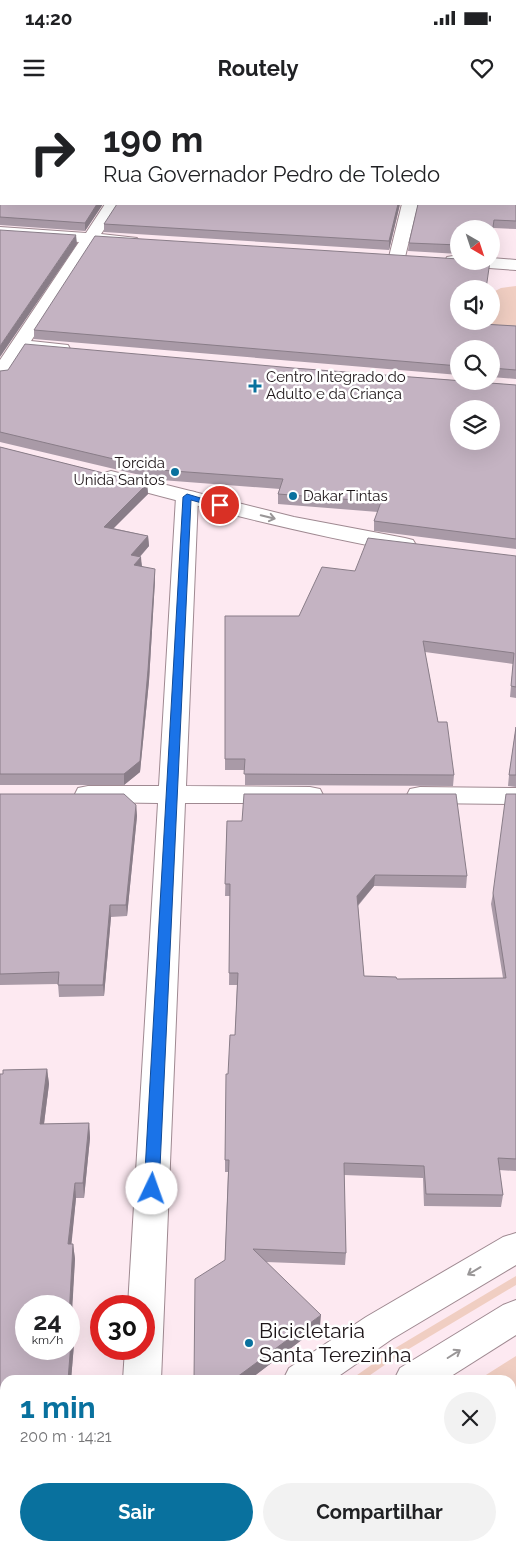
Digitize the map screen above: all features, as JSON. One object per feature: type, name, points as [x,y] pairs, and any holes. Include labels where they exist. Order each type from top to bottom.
[{"type":"street","points":[[0,374],[112,205]]},
{"type":"street","points":[[397,257],[410,205]]},
{"type":"street","points":[[0,232],[149,242]]},
{"type":"street","points":[[377,256],[417,259]]},
{"type":"street","points":[[436,260],[516,265]]},
{"type":"street","points":[[20,345],[77,350]]},
{"type":"street","points":[[95,473],[346,535],[428,548]]},
{"type":"street","points":[[147,1295],[187,497]]},
{"type":"street","points":[[67,794],[337,795]]},
{"type":"street","points":[[397,795],[516,796]]},
{"type":"street","points":[[309,1375],[379,1328],[516,1247]]},
{"type":"street","points":[[420,1375],[516,1316]]},
{"type":"street","points":[[142,1375],[143,1360]]},
{"type":"shaded area","points":[[516,286],[516,334],[482,332],[482,330],[500,330],[501,288]]},
{"type":"shaded area","points":[[516,1276],[516,1285],[402,1353],[370,1375],[357,1375],[397,1347]]},
{"type":"shaded area","points":[[516,1356],[516,1375],[486,1375]]},
{"type":"building","points":[[0,205],[96,205],[85,223],[0,217]]},
{"type":"building","points":[[116,205],[398,205],[389,241],[104,224]]},
{"type":"building","points":[[418,205],[516,205],[516,221],[450,220],[450,245],[409,243]]},
{"type":"building","points":[[0,230],[76,235],[0,346]]},
{"type":"building","points":[[95,236],[450,258],[450,270],[489,270],[487,280],[450,280],[450,330],[500,330],[500,325],[516,326],[516,370],[500,369],[500,340],[450,340],[450,365],[34,330]]},
{"type":"building","points":[[25,344],[450,380],[450,390],[500,390],[500,384],[516,385],[516,539],[374,521],[381,502],[278,494],[283,479],[160,470],[0,432],[0,371],[8,370]]},
{"type":"building","points":[[0,447],[147,484],[104,527],[148,536],[131,555],[141,557],[134,565],[155,569],[140,761],[124,774],[0,774]]},
{"type":"building","points":[[368,538],[516,556],[516,687],[511,686],[514,653],[423,641],[438,722],[447,722],[454,775],[244,774],[245,759],[225,759],[225,616],[299,616],[322,567],[355,571]]},
{"type":"building","points":[[516,727],[516,775],[509,775]]},
{"type":"building","points":[[0,794],[124,794],[136,805],[126,905],[110,905],[103,985],[58,985],[59,972],[0,974]]},
{"type":"building","points":[[244,794],[456,794],[467,876],[375,875],[357,896],[364,976],[396,977],[397,979],[506,978],[493,893],[506,794],[516,794],[516,1159],[498,1158],[503,1195],[426,1194],[424,1166],[344,1163],[346,1253],[253,1249],[321,1315],[240,1375],[194,1375],[195,1279],[225,1260],[229,1160],[225,1160],[226,1074],[228,1074],[230,1035],[235,1035],[238,973],[229,973],[230,884],[225,884],[227,821],[242,821]]},
{"type":"building","points":[[47,1069],[40,1124],[89,1123],[83,1183],[75,1183],[68,1244],[73,1244],[70,1295],[15,1295],[15,1360],[70,1360],[68,1375],[0,1375],[0,1074],[3,1074],[3,1070]]},
{"type":"place","name":"Centro Integrado do Adulto e da Criança","points":[[255,386]]},
{"type":"place","name":"Torcida Unida Santos","points":[[175,472]]},
{"type":"place","name":"Dakar Tintas","points":[[293,496]]},
{"type":"place","name":"Bicicletaria Santa Terezinha","points":[[249,1343]]},
{"type":"route","points":[[152,1189],[187,497],[220,505]]}]
